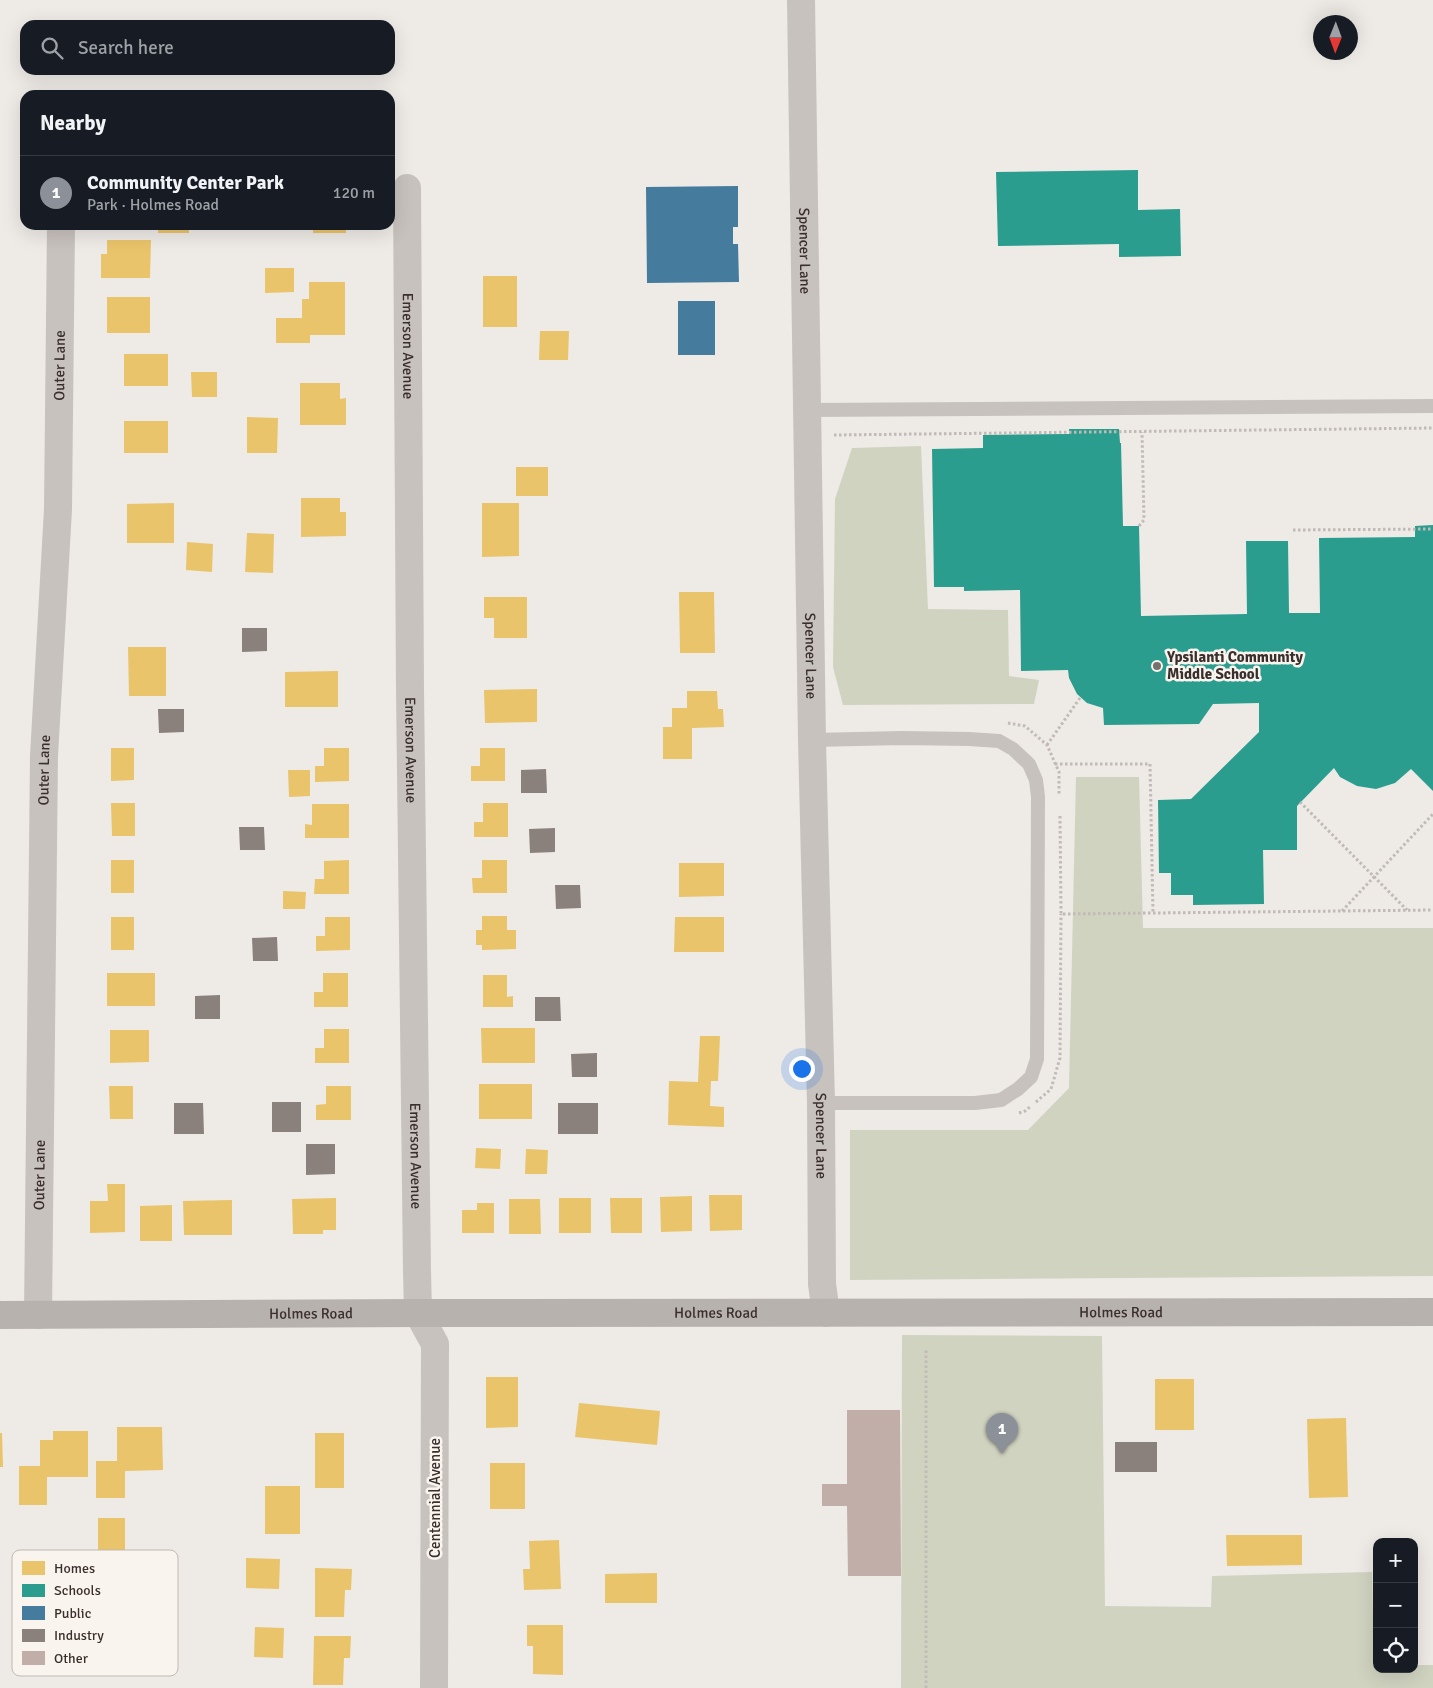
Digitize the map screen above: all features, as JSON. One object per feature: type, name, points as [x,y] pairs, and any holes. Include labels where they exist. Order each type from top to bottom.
[{"type":"main road","name":"Holmes Road","points":[[0,1315],[1433,1312]]},
{"type":"street","name":"Spencer Lane","points":[[801,0],[812,740],[821,1103],[822,1284],[826,1313]]},
{"type":"street","name":"Emerson Avenue","points":[[407,188],[410,678],[418,1313]]},
{"type":"street","name":"Outer Lane","points":[[38,1315],[44,756],[58,509],[61,230]]},
{"type":"street","name":"Centennial Avenue","points":[[418,1313],[435,1344],[434,1688]]},
{"type":"lane","points":[[808,423],[1433,406]]},
{"type":"lane","points":[[812,740],[902,738],[999,741],[1013,748],[1028,764],[1036,780],[1038,797],[1037,1059],[1031,1076],[1018,1089],[1001,1100],[975,1103],[821,1103]]},
{"type":"path","points":[[808,423],[1142,432],[1433,428]]},
{"type":"path","points":[[1140,526],[1144,520],[1142,432]]},
{"type":"path","points":[[1294,530],[1433,529]]},
{"type":"path","points":[[1047,745],[1080,698]]},
{"type":"path","points":[[1007,722],[1025,726],[1047,745],[1059,772],[1059,801]]},
{"type":"path","points":[[1055,764],[1150,764],[1153,913]]},
{"type":"path","points":[[1300,802],[1408,911]]},
{"type":"path","points":[[1016,1114],[1025,1111],[1051,1089],[1060,1058],[1060,810]]},
{"type":"path","points":[[1341,911],[1433,814]]},
{"type":"path","points":[[1061,914],[1433,910]]},
{"type":"path","points":[[926,1349],[926,1688]]},
{"type":"green space","points":[[921,446],[928,609],[1008,610],[1009,676],[1039,680],[1034,704],[843,705],[833,667],[835,499],[852,448]]},
{"type":"green space","points":[[1076,777],[1139,777],[1143,928],[1433,928],[1433,1276],[850,1280],[850,1130],[1028,1130],[1069,1088]]},
{"type":"green space","points":[[902,1335],[1102,1336],[1105,1606],[1211,1607],[1212,1576],[1372,1572],[1373,1673],[1418,1673],[1418,1665],[1433,1665],[1433,1688],[901,1688]]},
{"type":"building: Homes","points":[[158,230],[189,230],[189,233],[158,233]]},
{"type":"building: Homes","points":[[313,230],[346,230],[346,233],[313,233]]},
{"type":"building: Homes","points":[[107,240],[151,240],[150,278],[101,278],[101,254],[107,254]]},
{"type":"building: Homes","points":[[265,268],[294,268],[294,292],[265,293]]},
{"type":"building: Homes","points":[[483,276],[517,276],[517,327],[483,327]]},
{"type":"building: Homes","points":[[309,282],[345,282],[345,335],[310,335],[310,343],[276,343],[276,318],[302,318],[302,299],[309,299]]},
{"type":"building: Homes","points":[[107,297],[150,297],[150,333],[107,333]]},
{"type":"building: Homes","points":[[540,331],[569,331],[568,360],[539,360]]},
{"type":"building: Homes","points":[[124,354],[168,354],[168,386],[124,386]]},
{"type":"building: Homes","points":[[191,372],[217,372],[217,397],[192,397]]},
{"type":"building: Homes","points":[[300,383],[340,383],[340,399],[346,398],[346,425],[300,425]]},
{"type":"building: Homes","points":[[247,417],[278,418],[277,453],[247,453]]},
{"type":"building: Homes","points":[[124,421],[168,421],[168,453],[124,453]]},
{"type":"building: Homes","points":[[516,467],[548,467],[548,496],[516,496]]},
{"type":"building: Homes","points":[[301,498],[340,498],[340,512],[346,512],[346,536],[301,537]]},
{"type":"building: Homes","points":[[174,503],[174,543],[127,543],[127,504]]},
{"type":"building: Homes","points":[[482,503],[519,503],[519,556],[482,557]]},
{"type":"building: Homes","points":[[247,533],[274,534],[273,573],[245,572]]},
{"type":"building: Homes","points":[[187,542],[213,544],[212,572],[186,570]]},
{"type":"building: Homes","points":[[679,592],[714,592],[715,653],[680,653]]},
{"type":"building: Homes","points":[[484,597],[527,597],[527,638],[494,638],[494,618],[484,618]]},
{"type":"building: Homes","points":[[128,647],[166,647],[166,696],[129,696]]},
{"type":"building: Homes","points":[[338,671],[338,707],[285,707],[285,672]]},
{"type":"building: Homes","points":[[537,689],[537,722],[485,723],[484,690]]},
{"type":"building: Homes","points":[[687,691],[717,691],[718,709],[723,709],[724,727],[692,728],[692,759],[663,759],[663,727],[672,727],[672,708],[687,708]]},
{"type":"building: Homes","points":[[111,748],[134,748],[134,780],[111,781]]},
{"type":"building: Homes","points":[[324,748],[349,748],[349,781],[315,782],[315,766],[324,766]]},
{"type":"building: Homes","points":[[480,748],[505,748],[505,781],[471,781],[471,766],[480,766]]},
{"type":"building: Homes","points":[[288,770],[310,770],[310,796],[289,797]]},
{"type":"building: Homes","points":[[111,803],[135,803],[135,836],[112,836]]},
{"type":"building: Homes","points":[[483,803],[508,803],[508,837],[474,837],[474,822],[483,822]]},
{"type":"building: Homes","points":[[312,804],[349,804],[349,838],[305,838],[305,824],[312,825]]},
{"type":"building: Homes","points":[[111,860],[134,860],[134,893],[111,893]]},
{"type":"building: Homes","points":[[349,860],[349,894],[314,894],[315,879],[324,879],[324,861]]},
{"type":"building: Homes","points":[[482,860],[507,860],[507,893],[473,893],[472,878],[482,878]]},
{"type":"building: Homes","points":[[679,863],[724,863],[724,896],[679,897]]},
{"type":"building: Homes","points":[[283,891],[306,892],[305,909],[283,909]]},
{"type":"building: Homes","points":[[482,916],[507,916],[507,930],[516,930],[516,949],[482,950],[482,945],[476,945],[476,930],[482,930]]},
{"type":"building: Homes","points":[[111,917],[134,917],[134,950],[111,950]]},
{"type":"building: Homes","points":[[325,917],[350,917],[350,950],[316,951],[316,936],[325,936]]},
{"type":"building: Homes","points":[[675,917],[724,917],[724,952],[674,952]]},
{"type":"building: Homes","points":[[107,973],[155,973],[155,1006],[107,1006]]},
{"type":"building: Homes","points":[[323,973],[348,973],[348,1007],[314,1007],[314,992],[323,992]]},
{"type":"building: Homes","points":[[483,975],[507,975],[507,997],[513,996],[513,1007],[483,1007]]},
{"type":"building: Homes","points":[[481,1028],[535,1028],[535,1063],[482,1063]]},
{"type":"building: Homes","points":[[324,1029],[349,1029],[349,1063],[315,1063],[315,1048],[324,1048]]},
{"type":"building: Homes","points":[[110,1030],[149,1030],[149,1062],[110,1063]]},
{"type":"building: Homes","points":[[700,1036],[720,1036],[718,1081],[711,1081],[710,1106],[724,1107],[724,1127],[668,1125],[669,1081],[698,1082]]},
{"type":"building: Homes","points":[[479,1084],[532,1084],[532,1119],[479,1119]]},
{"type":"building: Homes","points":[[109,1086],[133,1086],[133,1119],[110,1119]]},
{"type":"building: Homes","points":[[326,1086],[351,1086],[351,1120],[316,1120],[316,1105],[326,1104]]},
{"type":"building: Homes","points":[[476,1148],[501,1149],[500,1169],[475,1168]]},
{"type":"building: Homes","points":[[526,1149],[548,1150],[547,1174],[525,1174]]},
{"type":"building: Homes","points":[[107,1184],[125,1184],[125,1232],[90,1233],[90,1201],[108,1201]]},
{"type":"building: Homes","points":[[709,1195],[742,1195],[742,1230],[710,1231]]},
{"type":"building: Homes","points":[[692,1196],[692,1231],[661,1232],[660,1197]]},
{"type":"building: Homes","points":[[336,1198],[336,1230],[323,1230],[323,1234],[293,1234],[292,1199]]},
{"type":"building: Homes","points":[[559,1198],[591,1198],[591,1233],[559,1233]]},
{"type":"building: Homes","points":[[610,1198],[642,1198],[642,1233],[611,1233]]},
{"type":"building: Homes","points":[[509,1199],[540,1199],[541,1234],[509,1234]]},
{"type":"building: Homes","points":[[232,1200],[232,1235],[184,1235],[183,1201]]},
{"type":"building: Homes","points":[[477,1203],[494,1203],[494,1233],[462,1233],[462,1210],[477,1210]]},
{"type":"building: Homes","points":[[172,1205],[172,1241],[140,1241],[140,1206]]},
{"type":"building: Homes","points":[[486,1377],[518,1377],[518,1427],[486,1428]]},
{"type":"building: Homes","points":[[1155,1379],[1194,1379],[1194,1430],[1155,1430]]},
{"type":"building: Homes","points":[[579,1403],[660,1411],[657,1445],[575,1437]]},
{"type":"building: Homes","points":[[1346,1418],[1348,1497],[1309,1498],[1307,1419]]},
{"type":"building: Homes","points":[[117,1427],[162,1427],[163,1470],[125,1471],[125,1498],[96,1498],[96,1461],[117,1461]]},
{"type":"building: Homes","points":[[53,1431],[88,1431],[88,1477],[47,1477],[47,1505],[19,1505],[19,1466],[40,1466],[40,1440],[53,1440]]},
{"type":"building: Homes","points":[[0,1433],[2,1433],[3,1467],[0,1467]]},
{"type":"building: Homes","points":[[315,1433],[344,1433],[344,1488],[315,1488]]},
{"type":"building: Homes","points":[[490,1463],[525,1463],[525,1509],[490,1509]]},
{"type":"building: Homes","points":[[265,1486],[300,1486],[300,1534],[265,1534]]},
{"type":"building: Homes","points":[[98,1518],[125,1518],[125,1550],[98,1550]]},
{"type":"building: Homes","points":[[1226,1535],[1302,1535],[1302,1565],[1227,1566]]},
{"type":"building: Homes","points":[[559,1540],[561,1589],[524,1590],[523,1569],[530,1569],[529,1541]]},
{"type":"building: Homes","points":[[246,1558],[280,1559],[279,1589],[246,1588]]},
{"type":"building: Homes","points":[[315,1568],[352,1569],[351,1590],[345,1590],[344,1617],[315,1617]]},
{"type":"building: Homes","points":[[657,1573],[657,1603],[605,1603],[605,1574]]},
{"type":"building: Homes","points":[[527,1625],[563,1625],[563,1675],[533,1674],[533,1646],[527,1646]]},
{"type":"building: Homes","points":[[255,1627],[284,1628],[283,1658],[254,1657]]},
{"type":"building: Homes","points":[[314,1636],[351,1636],[350,1658],[344,1658],[343,1685],[313,1685]]},
{"type":"building: Schools","points":[[1138,170],[1138,210],[1180,209],[1181,256],[1119,257],[1119,244],[998,246],[996,172]]},
{"type":"building: Schools","points":[[1069,429],[1119,429],[1123,526],[1139,526],[1141,616],[1247,614],[1246,541],[1288,541],[1289,613],[1320,613],[1319,538],[1415,537],[1415,526],[1433,525],[1433,791],[1411,769],[1395,783],[1376,789],[1357,786],[1340,777],[1334,768],[1297,806],[1297,850],[1263,850],[1264,904],[1193,905],[1193,895],[1171,895],[1171,873],[1159,873],[1158,800],[1191,799],[1259,732],[1259,703],[1213,704],[1199,724],[1104,725],[1103,708],[1087,703],[1077,694],[1069,678],[1068,670],[1021,671],[1020,590],[964,591],[964,587],[934,587],[932,449],[983,448],[983,435],[1069,434]]},
{"type":"building: Public","points":[[738,186],[738,227],[733,227],[733,244],[738,244],[739,282],[647,283],[646,187]]},
{"type":"building: Public","points":[[678,301],[715,301],[715,355],[678,355]]},
{"type":"building: Industry","points":[[242,628],[267,628],[267,651],[242,652]]},
{"type":"building: Industry","points":[[158,709],[184,709],[184,732],[159,733]]},
{"type":"building: Industry","points":[[546,769],[547,793],[521,793],[521,770]]},
{"type":"building: Industry","points":[[239,827],[264,827],[265,850],[240,850]]},
{"type":"building: Industry","points":[[555,828],[555,852],[530,853],[529,829]]},
{"type":"building: Industry","points":[[555,885],[580,885],[581,908],[556,909]]},
{"type":"building: Industry","points":[[277,937],[278,961],[253,961],[252,938]]},
{"type":"building: Industry","points":[[220,995],[220,1019],[195,1019],[195,996]]},
{"type":"building: Industry","points":[[535,997],[560,997],[561,1021],[535,1021]]},
{"type":"building: Industry","points":[[597,1053],[597,1077],[572,1077],[571,1054]]},
{"type":"building: Industry","points":[[272,1102],[301,1102],[301,1132],[272,1132]]},
{"type":"building: Industry","points":[[174,1103],[203,1103],[204,1134],[174,1134]]},
{"type":"building: Industry","points":[[558,1103],[598,1103],[598,1134],[558,1134]]},
{"type":"building: Industry","points":[[306,1144],[335,1144],[335,1174],[306,1175]]},
{"type":"building: Industry","points":[[1115,1442],[1157,1442],[1157,1472],[1115,1472]]},
{"type":"building: Other","points":[[847,1410],[900,1410],[901,1576],[848,1576],[847,1506],[822,1506],[822,1484],[847,1484]]},
{"type":"place","name":"Ypsilanti Community Middle School","points":[[1157,666]]},
{"type":"place","name":"Community Center Park","points":[[1002,1454]]}]
